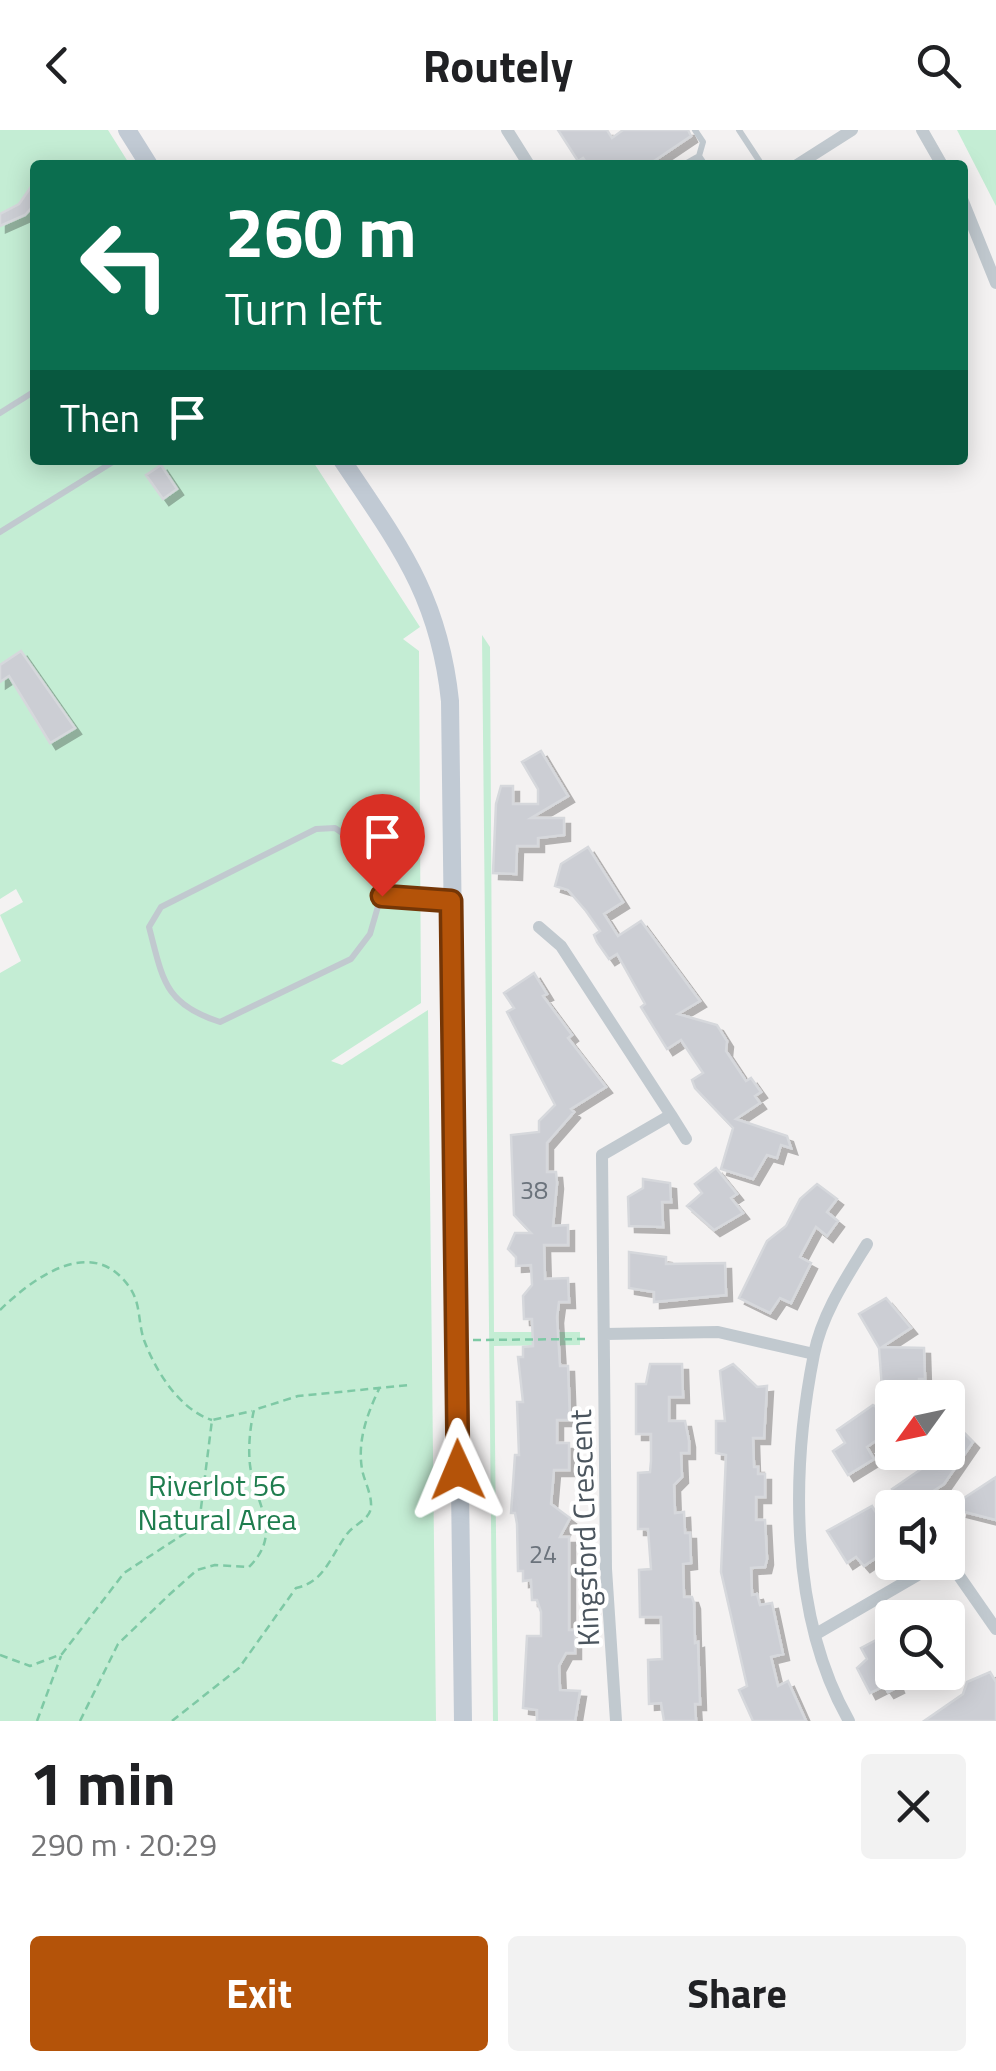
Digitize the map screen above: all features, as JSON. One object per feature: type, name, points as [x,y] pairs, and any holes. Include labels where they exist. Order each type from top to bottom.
[{"type":"street","points":[[127,130],[146,160]]},
{"type":"street","points":[[507,130],[527,160]]},
{"type":"street","points":[[806,160],[852,130]]},
{"type":"street","points":[[922,130],[939,160]]},
{"type":"street","points":[[968,214],[996,283]]},
{"type":"street","points":[[345,465],[410,564],[433,610],[444,648],[450,701],[463,1721]]},
{"type":"street","points":[[539,928],[561,946],[686,1138]]},
{"type":"street","name":"Kingsford Crescent","points":[[616,1721],[606,1570],[602,1155],[671,1115]]},
{"type":"street","points":[[849,1721],[816,1634],[802,1550],[802,1459],[814,1354],[836,1294],[867,1244]]},
{"type":"street","points":[[605,1334],[718,1332],[814,1354]]},
{"type":"street","points":[[816,1634],[909,1580]]},
{"type":"street","points":[[962,1580],[996,1629]]},
{"type":"lane","points":[[692,160],[699,156],[703,142],[695,130]]},
{"type":"lane","points":[[738,130],[759,160]]},
{"type":"lane","points":[[699,156],[702,160]]},
{"type":"lane","points":[[0,413],[30,394]]},
{"type":"lane","points":[[0,532],[108,465]]},
{"type":"lane","points":[[335,828],[355,842],[382,896],[370,934],[351,959],[220,1022],[185,1011],[162,976],[149,928],[162,907],[316,829],[335,828]]},
{"type":"lane","points":[[382,896],[451,901]]},
{"type":"path","points":[[0,1310],[34,1278],[53,1268],[74,1262],[104,1267],[132,1290],[144,1338],[170,1386],[191,1413],[212,1420],[298,1396],[410,1385]]},
{"type":"path","points":[[494,1340],[587,1340]]},
{"type":"path","points":[[172,1721],[238,1668],[296,1588],[308,1586],[323,1573],[346,1535],[367,1518],[372,1508],[361,1448],[368,1414],[380,1386]]},
{"type":"path","points":[[80,1721],[118,1644],[170,1594],[198,1570],[215,1565],[249,1567],[260,1555],[268,1532],[266,1512],[250,1466],[254,1410]]},
{"type":"path","points":[[37,1721],[62,1654],[124,1574],[199,1524],[212,1420]]},
{"type":"path","points":[[0,1655],[30,1666],[62,1654]]},
{"type":"green space","name":"Riverlot 56 Natural Area","points":[[0,130],[108,130],[127,160],[30,160],[30,465],[315,465],[420,627],[403,639],[419,651],[421,1003],[331,1061],[342,1065],[428,1010],[436,1721],[0,1721],[0,973],[21,961],[0,915],[23,902],[16,889],[0,899]]},
{"type":"green space","points":[[957,130],[996,130],[996,206]]},
{"type":"green space","points":[[482,635],[490,647],[494,1332],[580,1332],[580,1345],[494,1346],[498,1721],[493,1721]]},
{"type":"building","points":[[558,130],[607,130],[612,138],[623,130],[688,130],[691,136],[655,160],[577,160]]},
{"type":"building","points":[[30,188],[30,210],[0,226],[0,214],[19,204]]},
{"type":"building","points":[[161,465],[177,489],[163,499],[146,475]]},
{"type":"building","points":[[21,651],[75,728],[50,743],[9,676],[0,682],[0,665]]},
{"type":"building","points":[[541,751],[568,796],[531,818],[564,818],[564,835],[538,838],[538,846],[517,846],[516,874],[493,873],[496,804],[501,786],[513,786],[513,804],[538,804],[538,789],[522,762]]},
{"type":"building","points":[[588,847],[623,902],[604,914],[618,936],[641,921],[700,1001],[678,1014],[717,1025],[727,1041],[726,1051],[746,1081],[751,1078],[761,1092],[755,1096],[760,1103],[736,1119],[787,1136],[791,1148],[781,1145],[777,1158],[767,1155],[753,1179],[721,1169],[733,1128],[695,1088],[692,1080],[703,1073],[681,1040],[667,1049],[641,1007],[645,1004],[617,954],[609,959],[594,935],[600,931],[586,911],[568,890],[555,886],[561,864]]},
{"type":"building","points":[[534,973],[547,994],[543,996],[572,1035],[568,1038],[606,1087],[571,1109],[574,1112],[547,1143],[547,1172],[556,1172],[557,1183],[553,1226],[568,1225],[568,1245],[544,1245],[545,1279],[568,1278],[569,1302],[559,1302],[557,1317],[560,1366],[568,1366],[570,1420],[557,1420],[557,1443],[569,1443],[569,1470],[554,1470],[551,1504],[570,1518],[560,1537],[569,1537],[569,1630],[575,1630],[575,1653],[566,1653],[559,1666],[560,1690],[580,1691],[575,1721],[537,1721],[537,1710],[523,1708],[527,1636],[541,1636],[541,1612],[537,1600],[532,1600],[531,1580],[523,1581],[523,1571],[518,1571],[517,1524],[515,1513],[511,1513],[515,1455],[519,1455],[517,1402],[523,1402],[518,1357],[523,1357],[523,1347],[533,1346],[532,1319],[524,1319],[523,1296],[532,1285],[531,1265],[516,1266],[516,1257],[508,1249],[515,1233],[531,1233],[514,1215],[511,1135],[539,1132],[539,1121],[555,1105],[507,1012],[514,1008],[504,993]]},
{"type":"building","points":[[716,1168],[737,1194],[731,1198],[743,1213],[714,1230],[687,1206],[702,1193],[695,1184]]},
{"type":"building","points":[[643,1179],[670,1183],[671,1202],[662,1202],[663,1227],[629,1226],[628,1197],[643,1188]]},
{"type":"building","points":[[817,1184],[837,1199],[827,1212],[838,1221],[827,1236],[816,1227],[800,1257],[811,1263],[791,1303],[780,1298],[770,1313],[739,1298],[767,1241],[786,1226],[800,1199]]},
{"type":"building","points":[[629,1252],[666,1257],[666,1264],[725,1263],[726,1295],[654,1302],[654,1292],[629,1288]]},
{"type":"building","points":[[886,1298],[911,1328],[882,1347],[924,1348],[925,1379],[881,1380],[879,1348],[859,1314]]},
{"type":"building","points":[[650,1364],[682,1364],[683,1397],[669,1397],[669,1421],[685,1421],[689,1441],[689,1453],[681,1453],[682,1477],[674,1485],[675,1513],[684,1512],[685,1533],[690,1533],[691,1563],[683,1564],[684,1597],[692,1597],[694,1603],[695,1643],[698,1642],[700,1704],[695,1704],[696,1721],[664,1721],[661,1703],[649,1704],[648,1660],[662,1659],[661,1617],[640,1617],[639,1570],[651,1569],[648,1529],[638,1529],[638,1473],[650,1472],[651,1434],[636,1434],[636,1384],[646,1384]]},
{"type":"building","points":[[733,1364],[757,1387],[767,1386],[764,1438],[753,1438],[754,1467],[758,1467],[758,1474],[765,1474],[765,1497],[756,1497],[756,1520],[765,1520],[767,1559],[765,1567],[751,1568],[752,1595],[757,1594],[760,1605],[772,1603],[783,1654],[771,1657],[778,1686],[788,1681],[806,1721],[753,1721],[739,1690],[747,1686],[721,1572],[726,1455],[716,1453],[716,1421],[725,1421],[720,1371]]},
{"type":"building","points":[[875,1406],[875,1441],[867,1447],[874,1459],[848,1475],[833,1451],[845,1443],[837,1430]]},
{"type":"building","points":[[965,1434],[973,1442],[965,1454]]},
{"type":"building","points":[[920,1470],[954,1470],[935,1490],[892,1489]]},
{"type":"building","points":[[996,1477],[996,1520],[965,1512],[965,1497]]},
{"type":"building","points":[[872,1506],[875,1559],[864,1566],[856,1557],[847,1563],[827,1531]]},
{"type":"building","points":[[875,1641],[876,1690],[870,1693],[857,1668],[867,1659],[861,1648]]},
{"type":"building","points":[[990,1672],[996,1682],[996,1721],[924,1721],[963,1694],[967,1682]]},
{"type":"route","points":[[382,896],[451,901],[458,1470]]}]
